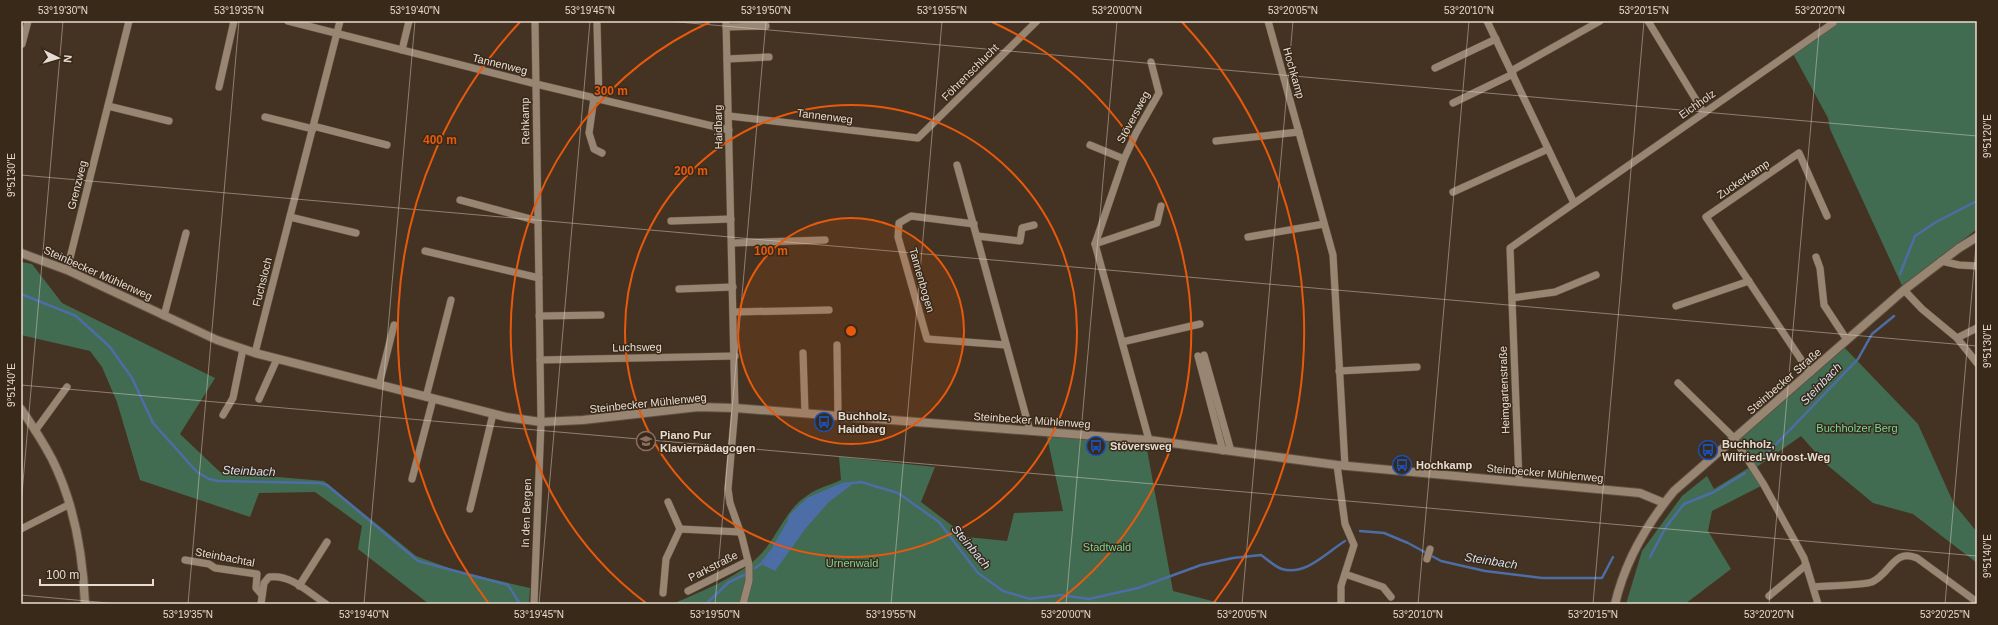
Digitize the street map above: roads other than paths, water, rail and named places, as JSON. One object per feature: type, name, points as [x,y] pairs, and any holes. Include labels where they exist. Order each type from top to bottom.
[{"type":"street","points":[[22,44],[28,21]]},
{"type":"street","name":"Grenzweg","points":[[67,270],[129,21]]},
{"type":"street","points":[[219,87],[234,21]]},
{"type":"street","name":"Tannenweg","points":[[288,21],[536,84],[729,130]]},
{"type":"street","name":"Fuchsloch","points":[[255,353],[340,21]]},
{"type":"street","points":[[402,50],[409,21]]},
{"type":"street","name":"Rehkamp","points":[[535,21],[541,422]]},
{"type":"street","name":"Föhrenschlucht","points":[[918,138],[1037,21]]},
{"type":"street","name":"Hochkamp","points":[[1268,21],[1333,255],[1339,371],[1341,466],[1345,524],[1354,545],[1341,586],[1341,604]]},
{"type":"street","points":[[1487,21],[1574,203]]},
{"type":"street","points":[[1453,103],[1512,73],[1600,21]]},
{"type":"street","points":[[1650,22],[1704,112]]},
{"type":"street","name":"Eichholz","points":[[1574,203],[1833,23]]},
{"type":"street","points":[[597,24],[596,98],[589,133],[594,149],[602,153]]},
{"type":"street","name":"Haidbarg","points":[[735,408],[734,312],[726,24],[766,26]]},
{"type":"street","points":[[1435,68],[1496,39]]},
{"type":"street","points":[[727,59],[769,57]]},
{"type":"street","name":"Stöversweg","points":[[1095,244],[1124,159],[1136,133],[1159,92],[1151,62]]},
{"type":"street","points":[[108,106],[169,121]]},
{"type":"street","name":"Tannenweg","points":[[729,116],[918,138]]},
{"type":"street","points":[[265,117],[387,145]]},
{"type":"street","points":[[1216,141],[1299,132]]},
{"type":"street","name":"Stöversweg","points":[[1090,145],[1124,159]]},
{"type":"street","points":[[1453,192],[1548,149]]},
{"type":"street","name":"Zuckerkamp","points":[[1810,372],[1706,217],[1800,153],[1827,216]]},
{"type":"street","points":[[957,165],[1030,431]]},
{"type":"street","points":[[460,200],[538,221]]},
{"type":"street","name":"Heimgartenstraße","points":[[1518,482],[1510,248],[1574,203]]},
{"type":"street","points":[[1149,440],[1095,244],[1157,223],[1161,206]]},
{"type":"street","name":"Tannenbogen","points":[[974,224],[910,216],[899,223],[898,237],[927,339],[1006,345]]},
{"type":"street","points":[[290,217],[356,233]]},
{"type":"street","points":[[670,221],[731,219]]},
{"type":"street","points":[[1248,237],[1324,224]]},
{"type":"street","points":[[977,236],[1020,241],[1022,228],[1034,225]]},
{"type":"street","name":"Steinbecker Mühlenweg","points":[[164,316],[186,232]]},
{"type":"street","name":"Steinbecker Straße","points":[[1615,604],[1620,582],[1633,550],[1650,522],[1664,503],[1685,480],[1904,290],[1941,261],[1977,238]]},
{"type":"street","points":[[732,243],[826,240]]},
{"type":"street","points":[[425,251],[538,278]]},
{"type":"street","name":"Steinbecker Mühlenweg","points":[[21,253],[67,270],[217,340],[255,353],[493,414],[541,422],[583,420],[698,407],[805,413],[1149,440],[1341,466],[1640,493],[1664,503]]},
{"type":"street","points":[[1816,257],[1820,268],[1824,305],[1847,340]]},
{"type":"street","points":[[1941,261],[1959,265],[1977,266]]},
{"type":"street","points":[[1512,298],[1555,292],[1596,275]]},
{"type":"street","points":[[1676,306],[1749,282]]},
{"type":"street","points":[[679,289],[733,287]]},
{"type":"street","points":[[1904,290],[1922,309],[1957,338],[1977,363]]},
{"type":"street","points":[[412,479],[451,300]]},
{"type":"street","points":[[734,312],[829,310]]},
{"type":"street","points":[[539,316],[600,315]]},
{"type":"street","points":[[1122,342],[1200,324]]},
{"type":"street","points":[[379,385],[394,325]]},
{"type":"street","points":[[1957,338],[1977,328]]},
{"type":"street","points":[[837,345],[838,416]]},
{"type":"street","points":[[223,415],[233,398],[243,349]]},
{"type":"street","points":[[803,353],[805,413]]},
{"type":"street","points":[[1201,355],[1227,451]]},
{"type":"street","name":"Luchsweg","points":[[540,360],[735,356]]},
{"type":"street","points":[[259,399],[276,359]]},
{"type":"street","points":[[1339,371],[1417,367]]},
{"type":"street","points":[[1678,383],[1734,438],[1764,486],[1806,565],[1818,604]]},
{"type":"street","points":[[35,431],[67,387]]},
{"type":"street","name":"Parkstraße","points":[[735,408],[728,489],[730,503],[748,561],[749,581],[743,604]]},
{"type":"street","points":[[21,409],[52,460],[70,504],[80,552],[86,604]]},
{"type":"street","points":[[470,509],[493,414]]},
{"type":"street","name":"In den Bergen","points":[[534,604],[541,422]]},
{"type":"street","points":[[663,593],[666,559],[680,529],[668,502]]},
{"type":"street","points":[[21,529],[70,504]]},
{"type":"street","points":[[680,529],[740,532]]},
{"type":"street","points":[[299,586],[327,542]]},
{"type":"street","points":[[1427,559],[1430,549]]},
{"type":"street","points":[[1814,587],[1871,582],[1880,577],[1900,556],[1909,554],[1917,558],[1977,602]]},
{"type":"street","name":"Steinbachtal","points":[[185,560],[209,564],[215,568],[257,574],[256,588],[262,595]]},
{"type":"street","name":"Parkstraße","points":[[688,591],[748,561]]},
{"type":"street","points":[[1769,596],[1806,565]]},
{"type":"street","points":[[1345,574],[1383,587],[1391,597]]},
{"type":"street","points":[[261,604],[264,583],[268,577],[286,577],[326,604]]},
{"type":"water","points":[[855,482],[829,502],[806,528],[775,571],[761,564],[800,505],[818,494]]},
{"type":"waterway","name":"Steinbach","points":[[1900,274],[1915,236],[1936,222],[1977,201]]},
{"type":"waterway","name":"Steinbach","points":[[21,294],[76,316],[110,347],[132,378],[153,423],[197,472],[209,479],[218,481],[319,483],[327,485],[418,561],[508,585],[520,604]]},
{"type":"waterway","name":"Steinbach","points":[[1759,462],[1858,359],[1872,334],[1894,316]]},
{"type":"waterway","name":"Steinbach","points":[[1650,557],[1666,527],[1684,504],[1714,492],[1745,473]]},
{"type":"waterway","name":"Steinbach","points":[[789,520],[791,515],[808,499],[843,484],[861,482],[898,493],[939,522],[978,573],[1003,591],[1030,599],[1061,595],[1089,599],[1138,588],[1201,565],[1233,558],[1261,555],[1279,568],[1291,570],[1299,569],[1316,562],[1345,541]]},
{"type":"waterway","name":"Steinbach","points":[[1360,531],[1384,533],[1408,543],[1441,561],[1485,571],[1542,578],[1602,578],[1613,557]]},
{"type":"waterway","name":"Steinbach","points":[[774,546],[781,535]]},
{"type":"waterway","name":"Steinbach","points":[[755,568],[761,564],[772,550]]},
{"type":"waterway","name":"Steinbach","points":[[706,604],[729,582],[744,575]]},
{"type":"place","name":"Buchholz, Haidbarg","points":[[824,422]]},
{"type":"place","name":"Piano Pur Klavierpädagogen","points":[[646,441]]},
{"type":"place","name":"Stöversweg","points":[[1096,446]]},
{"type":"place","name":"Buchholz, Wilfried-Wroost-Weg","points":[[1708,450]]},
{"type":"place","name":"Hochkamp","points":[[1402,465]]},
{"type":"park label","name":"Buchholzer Berg","points":[[1857,428]]},
{"type":"park label","name":"Stadtwald","points":[[1107,547]]},
{"type":"park label","name":"Urnenwald","points":[[852,563]]}]
